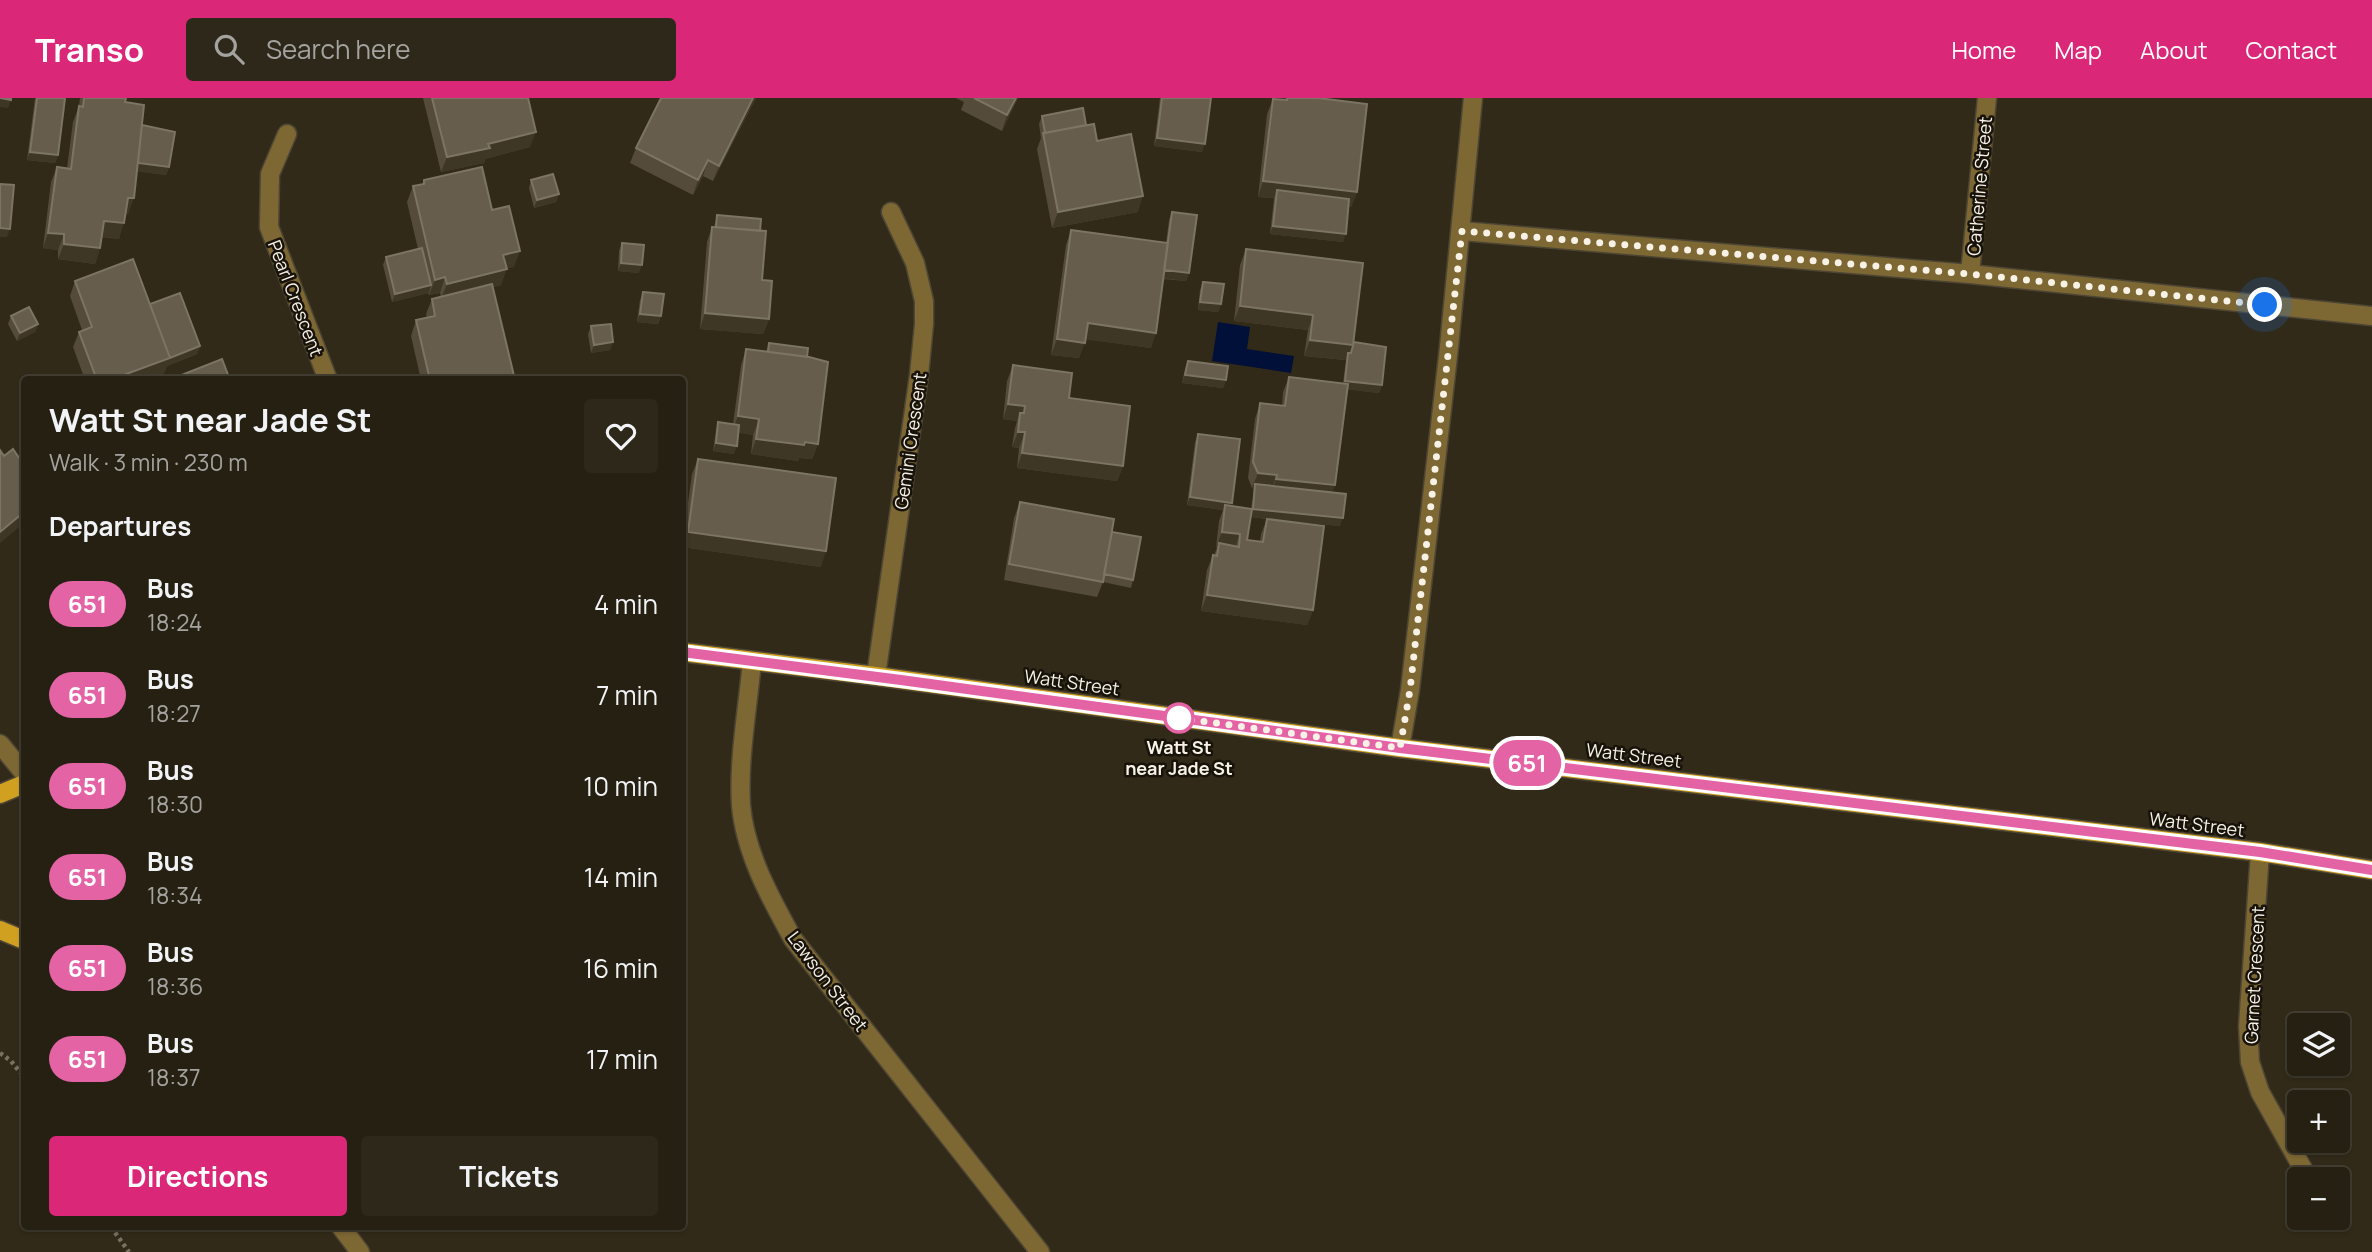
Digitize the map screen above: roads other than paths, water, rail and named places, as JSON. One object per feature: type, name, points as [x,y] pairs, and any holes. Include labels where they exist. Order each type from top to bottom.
[{"type":"main road","name":"Watt Street","points":[[686,653],[1400,748],[2260,852],[2372,870]]},
{"type":"main road","points":[[0,794],[21,785]]},
{"type":"main road","points":[[0,930],[21,939]]},
{"type":"street","points":[[1400,748],[1410,690],[1462,231],[1473,98]]},
{"type":"street","name":"Catherine Street","points":[[1970,274],[1987,98]]},
{"type":"street","name":"Pearl Crescent","points":[[287,134],[270,174],[269,227],[326,376]]},
{"type":"street","name":"Gemini Crescent","points":[[876,676],[921,364],[924,324],[924,301],[915,263],[891,212]]},
{"type":"street","points":[[1462,231],[1970,274],[2372,316]]},
{"type":"street","name":"Lawson Street","points":[[752,661],[741,806],[750,844],[772,900],[793,939],[1040,1252]]},
{"type":"street","points":[[0,744],[21,769]]},
{"type":"street","name":"Garnet Crescent","points":[[2260,852],[2248,1026],[2250,1062],[2260,1093],[2302,1167]]},
{"type":"street","points":[[343,1230],[360,1252]]},
{"type":"water","points":[[1218,322],[1250,327],[1247,349],[1294,356],[1291,373],[1212,361]]},
{"type":"place","name":"Watt St near Jade St","points":[[1179,718]]}]
